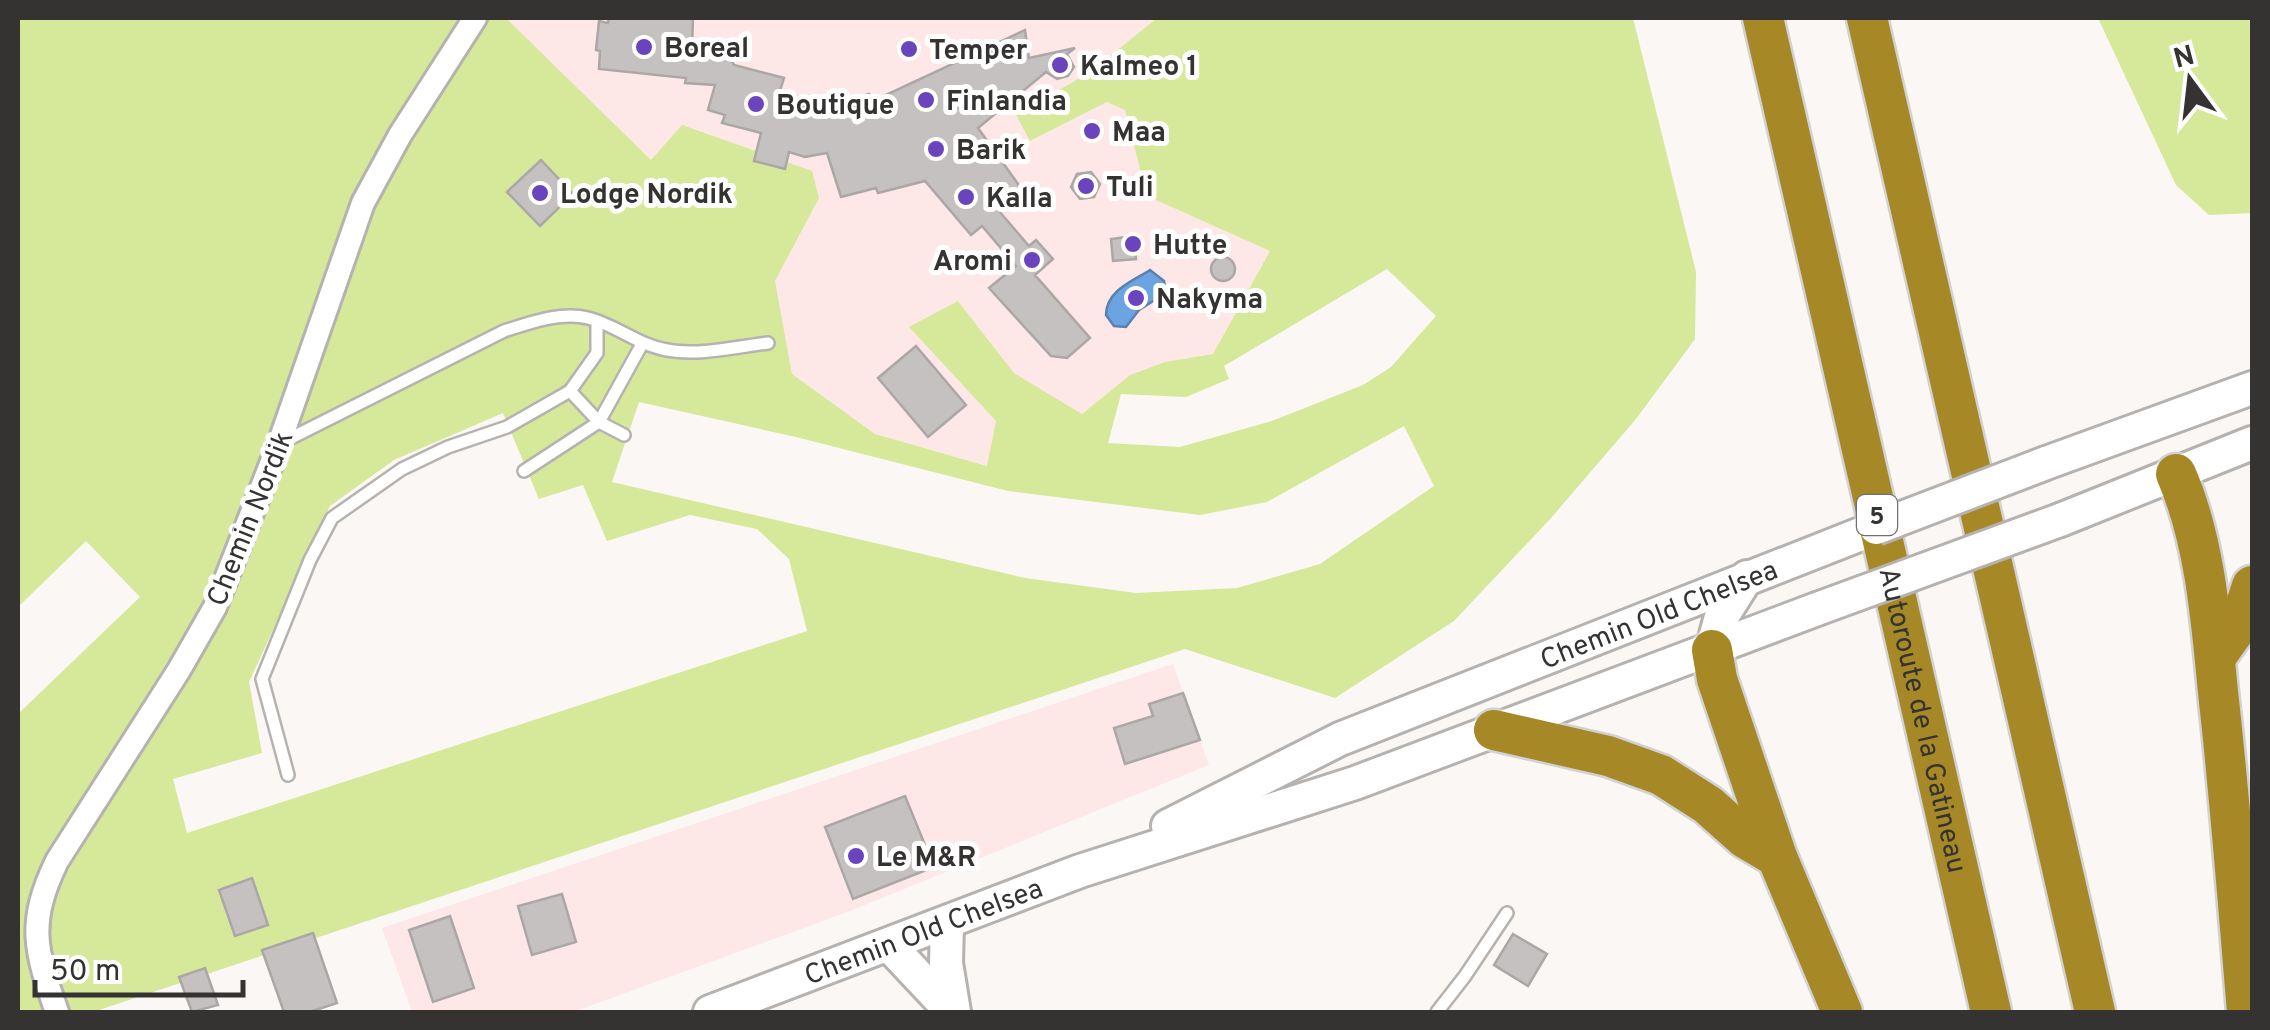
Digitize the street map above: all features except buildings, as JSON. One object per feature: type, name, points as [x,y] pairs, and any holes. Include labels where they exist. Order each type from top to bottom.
[{"type":"highway","name":"Autoroute de la Gatineau","points":[[1763,18],[1991,1012]]},
{"type":"highway","points":[[1868,18],[2095,1012]]},
{"type":"highway","points":[[2176,474],[2189,511],[2214,658],[2246,1012]]},
{"type":"highway","points":[[2214,658],[2240,624],[2252,586]]},
{"type":"highway","points":[[1712,650],[1717,679],[1777,858],[1842,1012]]},
{"type":"highway","points":[[1494,730],[1608,756],[1662,775],[1708,804],[1745,838],[1777,858]]},
{"type":"street","name":"Chemin Nordik","points":[[57,1012],[37,947],[36,928],[45,885],[56,861],[179,670],[214,607],[280,444],[364,203],[400,135],[475,18]]},
{"type":"street","name":"Chemin Old Chelsea","points":[[1080,872],[1340,739],[1747,577],[2252,388]]},
{"type":"street","points":[[2135,431],[2176,474]]},
{"type":"street","name":"Chemin Old Chelsea","points":[[710,1012],[1080,872],[1355,783],[2060,520],[2252,444]]},
{"type":"street","points":[[1712,650],[1720,620],[1747,577]]},
{"type":"street","points":[[947,923],[946,962],[953,1012]]},
{"type":"street","points":[[888,945],[953,1012]]},
{"type":"lane","points":[[280,444],[504,331],[538,321],[574,316],[598,321],[642,344],[670,351],[695,352],[768,342]]},
{"type":"lane","points":[[288,775],[262,679],[310,560],[332,518],[402,468],[507,427],[570,391],[597,353],[598,321]]},
{"type":"lane","points":[[524,471],[599,422],[642,344]]},
{"type":"lane","points":[[570,391],[599,422],[624,435]]},
{"type":"lane","points":[[1436,1012],[1507,913]]},
{"type":"shaded area","points":[[506,18],[1157,18],[1090,72],[1016,115],[1031,141],[1107,102],[1126,110],[1147,196],[1270,251],[1213,354],[1165,362],[1130,375],[1082,414],[1014,373],[958,301],[910,328],[996,421],[988,466],[875,434],[792,374],[775,281],[819,198],[651,160]]},
{"type":"shaded area","points":[[1173,664],[1209,765],[845,913],[573,1012],[412,1012],[382,928]]},
{"type":"green space","points":[[18,18],[506,18],[651,160],[682,125],[812,171],[819,198],[775,281],[792,374],[875,434],[987,466],[996,421],[909,327],[958,301],[1014,373],[1082,414],[1130,375],[1165,362],[1213,354],[1270,251],[1147,196],[1125,110],[1107,102],[1030,141],[1016,115],[1090,72],[1157,18],[1633,18],[1696,272],[1695,339],[1636,419],[1551,518],[1454,621],[1335,698],[1185,649],[93,1012],[18,1012],[18,714],[140,597],[86,541],[18,607]],"holes":[[[1387,269],[1436,316],[1391,367],[1363,385],[1272,421],[1180,447],[1108,443],[1121,394],[1186,397],[1229,379],[1224,366]],[[639,402],[1008,491],[1200,515],[1267,502],[1404,426],[1434,486],[1320,564],[1237,588],[1136,593],[1025,578],[612,482]],[[503,413],[539,499],[583,485],[607,541],[690,515],[757,529],[789,559],[807,631],[187,833],[173,779],[262,753],[249,682],[330,506],[394,460]]]},
{"type":"green space","points":[[2098,18],[2252,18],[2252,213],[2209,215],[2176,185]]},
{"type":"water","name":"Nakyma","points":[[1150,270],[1164,281],[1166,293],[1139,310],[1126,327],[1114,326],[1106,315],[1111,299],[1122,287]]},
{"type":"place","name":"Boreal","points":[[644,47]]},
{"type":"place","name":"Temper","points":[[909,49]]},
{"type":"place","name":"Kalmeo 1","points":[[1060,65]]},
{"type":"place","name":"Finlandia","points":[[926,100]]},
{"type":"place","name":"Boutique","points":[[756,104]]},
{"type":"place","name":"Maa","points":[[1092,131]]},
{"type":"place","name":"Barik","points":[[936,149]]},
{"type":"place","name":"Tuli","points":[[1086,186]]},
{"type":"place","name":"Lodge Nordik","points":[[540,193]]},
{"type":"place","name":"Kalla","points":[[966,197]]},
{"type":"place","name":"Hutte","points":[[1133,244]]},
{"type":"place","name":"Aromi","points":[[1032,260]]},
{"type":"place","name":"Nakyma","points":[[1136,298]]},
{"type":"place","name":"Le M&R","points":[[856,856]]}]
